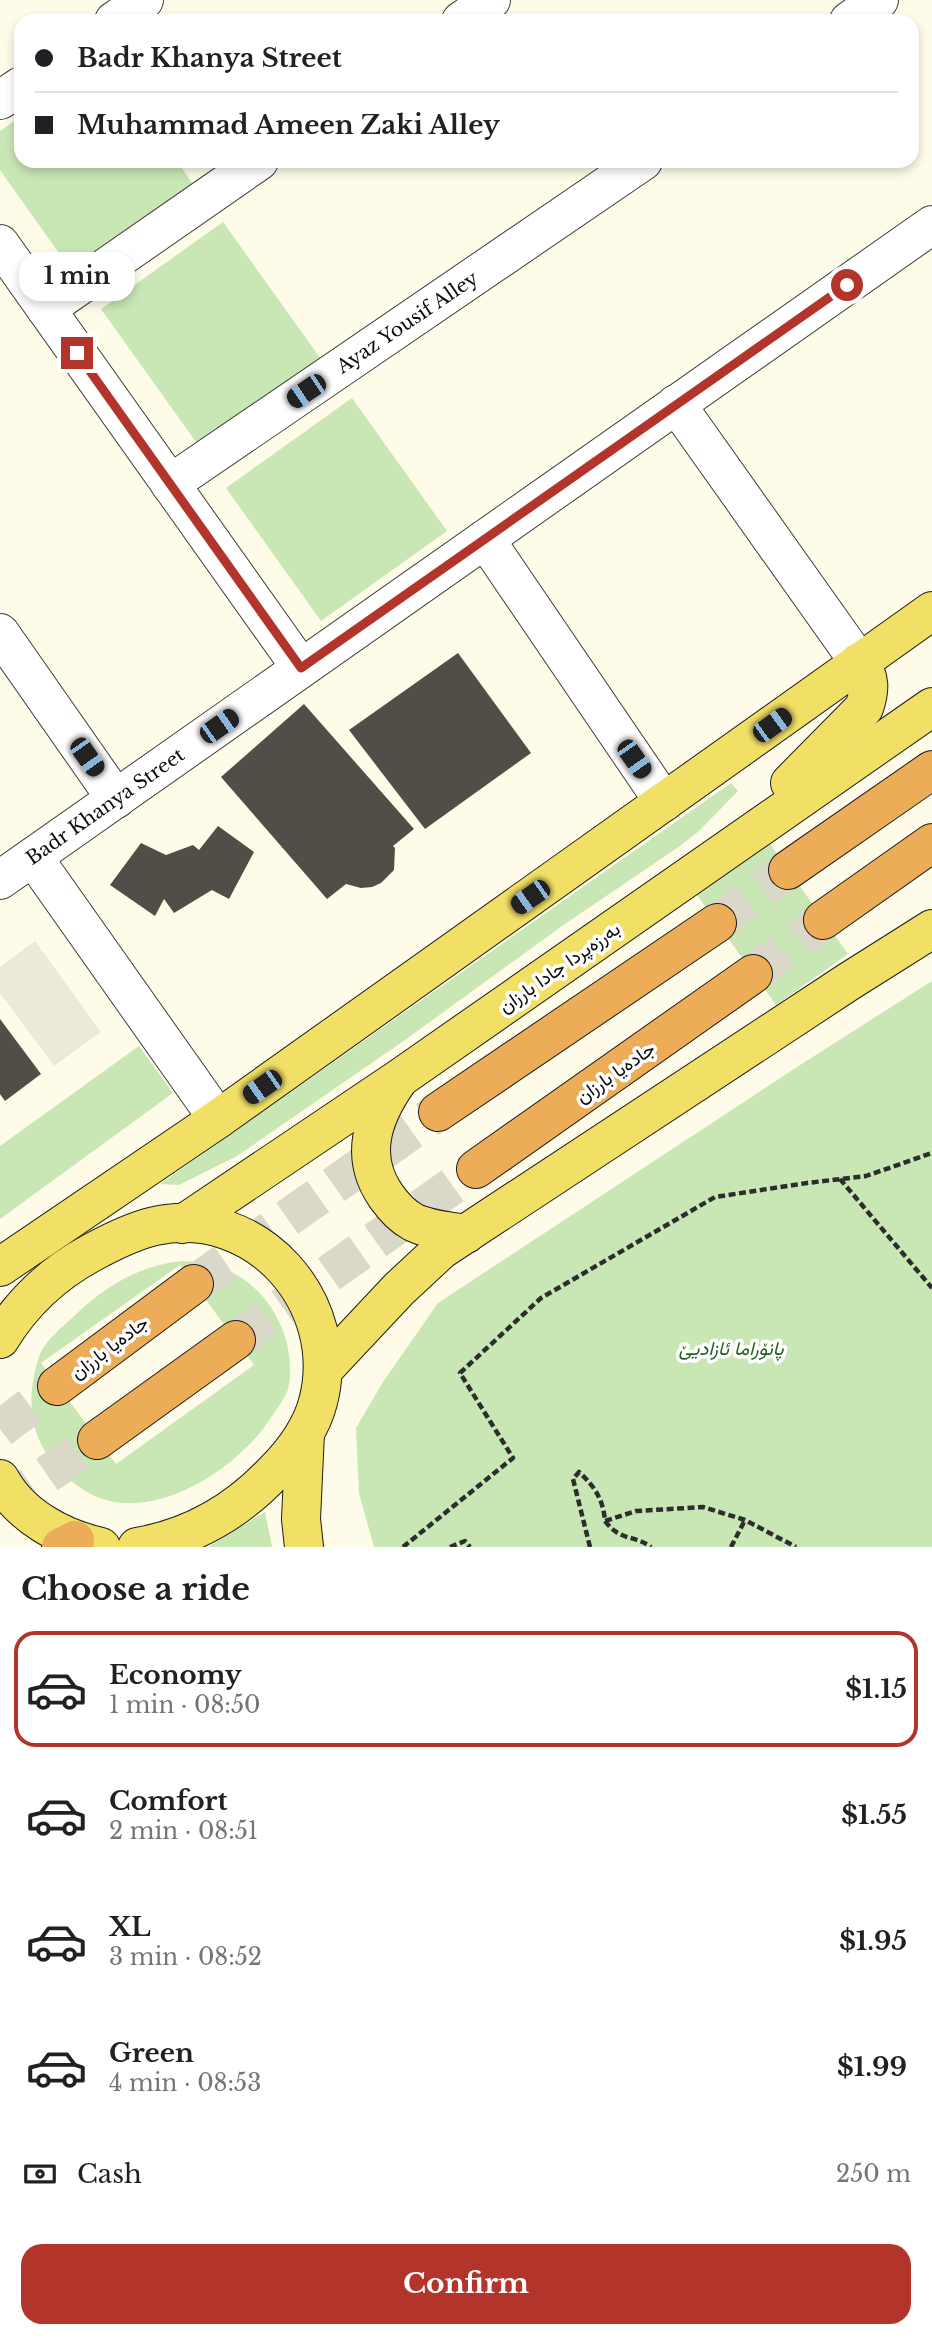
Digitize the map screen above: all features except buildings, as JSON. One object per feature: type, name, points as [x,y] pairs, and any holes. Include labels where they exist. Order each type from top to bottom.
[{"type":"highway","points":[[788,870],[932,769]]},
{"type":"highway","points":[[823,920],[932,843]]},
{"type":"highway","points":[[438,1112],[717,923]]},
{"type":"highway","name":"جادەیا بارزان","points":[[477,1169],[753,974]]},
{"type":"highway","name":"جادەیا بارزان","points":[[57,1386],[194,1283]]},
{"type":"highway","points":[[97,1440],[236,1340]]},
{"type":"main road","points":[[0,1267],[218,1118],[664,802],[864,673],[926,615]]},
{"type":"main road","points":[[707,864],[856,718],[869,696],[864,673]]},
{"type":"main road","name":"بەرزەپردا جادا بارزان","points":[[183,1224],[400,1078],[932,707]]},
{"type":"main road","points":[[323,1370],[418,1270],[441,1250],[932,929]]},
{"type":"main road","points":[[400,1078],[382,1104],[369,1150],[376,1182],[393,1207],[413,1222],[466,1234]]},
{"type":"main road","points":[[0,1339],[9,1324],[39,1291],[73,1263],[113,1241],[155,1226],[183,1224],[211,1227],[238,1235],[263,1249],[284,1267],[302,1289],[314,1314],[321,1342],[323,1370],[318,1403],[305,1433],[283,1463],[258,1489],[229,1512],[196,1530],[162,1542],[136,1547]]},
{"type":"main road","points":[[304,1547],[301,1519],[305,1433]]},
{"type":"main road","points":[[0,1479],[22,1507],[47,1527],[87,1546]]},
{"type":"street","points":[[124,14],[144,0]]},
{"type":"street","points":[[471,14],[491,0]]},
{"type":"street","points":[[859,14],[879,0]]},
{"type":"street","points":[[46,309],[249,168]]},
{"type":"street","name":"Ayaz Yousif Alley","points":[[170,484],[633,168]]},
{"type":"street","name":"Badr Khanya Street","points":[[0,880],[932,225]]},
{"type":"street","points":[[0,244],[301,668]]},
{"type":"street","points":[[676,404],[864,673]]},
{"type":"street","points":[[485,539],[664,802]]},
{"type":"street","points":[[0,634],[116,799]]},
{"type":"street","points":[[33,857],[218,1118]]},
{"type":"path","points":[[403,1547],[513,1458],[460,1373],[541,1298],[715,1198],[866,1176],[932,1153]]},
{"type":"path","points":[[840,1179],[932,1288]]},
{"type":"path","points":[[590,1547],[573,1479],[579,1472],[595,1487],[604,1506],[605,1521],[614,1532],[644,1542],[650,1547]]},
{"type":"path","points":[[605,1521],[636,1511],[703,1507],[745,1520],[794,1546]]},
{"type":"path","points":[[731,1547],[745,1520]]},
{"type":"path","points":[[450,1547],[465,1541],[470,1547]]},
{"type":"green space","points":[[14,121],[14,168],[182,168],[193,184],[71,270],[0,170],[0,131]]},
{"type":"green space","points":[[223,222],[323,362],[201,449],[101,309]]},
{"type":"green space","points":[[352,398],[447,531],[321,621],[226,488]]},
{"type":"green space","points":[[731,783],[738,791],[699,831],[680,846],[562,926],[405,1040],[237,1156],[179,1185],[160,1184]]},
{"type":"green space","points":[[770,844],[848,954],[776,1005],[697,895]]},
{"type":"green space","name":"پانۆراما ئازادیێ","points":[[932,981],[932,1547],[374,1547],[359,1493],[356,1428],[383,1382],[438,1303]]},
{"type":"green space","points":[[139,1046],[173,1093],[0,1219],[0,1146]]},
{"type":"green space","points":[[181,1261],[217,1266],[247,1282],[265,1299],[286,1339],[290,1361],[288,1388],[280,1405],[256,1437],[212,1475],[185,1490],[157,1500],[130,1503],[103,1499],[65,1476],[39,1440],[31,1397],[36,1365],[42,1350],[52,1337],[96,1297],[121,1280],[164,1264]],"holes":[[[180,1265],[254,1365],[116,1464],[41,1363]]]},
{"type":"green space","points":[[265,1512],[272,1547],[208,1547]]},
{"type":"shaded area","points":[[35,941],[101,1032],[54,1066],[0,993],[0,967]]},
{"type":"tunnel","points":[[717,923],[788,870]]},
{"type":"tunnel","points":[[753,974],[823,920]]},
{"type":"tunnel","points":[[194,1284],[438,1112]]},
{"type":"tunnel","points":[[236,1340],[476,1169]]},
{"type":"tunnel","points":[[0,1429],[57,1386]]},
{"type":"tunnel","points":[[0,1507],[97,1440]]},
{"type":"route","points":[[77,353],[301,668],[847,285]]}]
